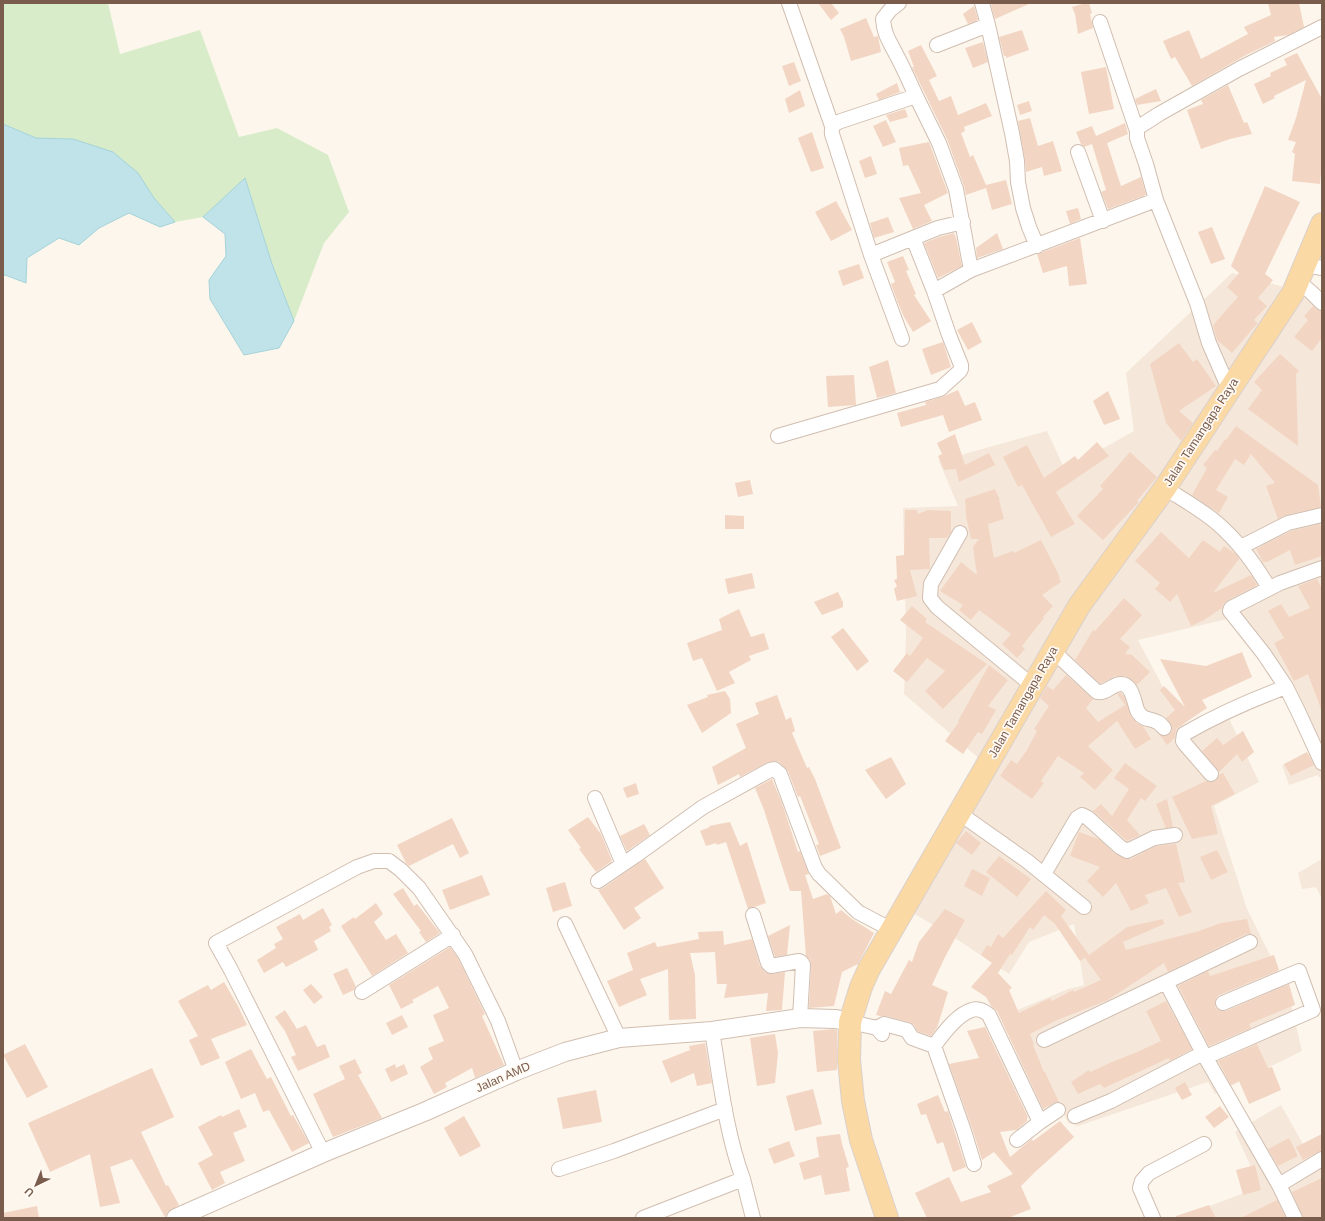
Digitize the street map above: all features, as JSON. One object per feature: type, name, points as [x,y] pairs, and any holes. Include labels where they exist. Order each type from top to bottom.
[{"type":"main road","name":"Jalan Tamangapa Raya","points":[[887,1218],[861,1140],[853,1101],[849,1060],[850,1022],[861,986],[869,969],[1079,606],[1165,488],[1311,265],[1322,224]]},
{"type":"street","points":[[789,3],[832,126],[832,134],[871,255],[902,339]]},
{"type":"street","points":[[899,3],[890,10],[883,19],[883,29],[887,40],[897,55],[939,143],[956,189],[971,270]]},
{"type":"street","points":[[982,3],[1012,133],[1017,161],[1018,182],[1029,227],[1037,246]]},
{"type":"street","points":[[1100,22],[1137,131],[1137,138],[1156,200],[1197,303],[1208,344],[1229,389]]},
{"type":"street","points":[[937,45],[988,25]]},
{"type":"street","points":[[1137,131],[1138,127],[1173,106],[1239,69],[1322,27]]},
{"type":"street","points":[[832,126],[840,121],[896,104],[916,96]]},
{"type":"street","points":[[1078,152],[1103,221]]},
{"type":"street","points":[[934,291],[971,270],[1156,200]]},
{"type":"street","points":[[871,255],[938,228],[963,222]]},
{"type":"street","points":[[778,436],[940,389],[959,372],[961,365],[913,238]]},
{"type":"street","points":[[1311,265],[1311,292],[1322,303]]},
{"type":"street","points":[[1165,488],[1210,517],[1241,547],[1257,567],[1269,588]]},
{"type":"street","points":[[1241,547],[1288,522],[1322,515]]},
{"type":"street","points":[[960,533],[931,584],[930,598],[937,607],[1033,686]]},
{"type":"street","points":[[1322,568],[1269,588],[1230,608],[1230,611],[1261,649],[1286,687],[1298,709],[1322,763]]},
{"type":"street","points":[[1053,651],[1097,692],[1101,693],[1119,684],[1125,685],[1130,690],[1138,711],[1142,717],[1148,720],[1156,721],[1164,728]]},
{"type":"street","points":[[1211,774],[1185,744],[1183,740],[1184,734],[1206,721],[1248,701],[1286,687]]},
{"type":"street","points":[[598,881],[703,807],[774,769],[780,774],[815,868],[819,874],[858,912],[892,930]]},
{"type":"street","points":[[596,798],[624,864]]},
{"type":"street","points":[[959,813],[1044,874],[1084,907]]},
{"type":"street","points":[[1044,874],[1077,818],[1082,815],[1088,818],[1120,848],[1127,851],[1154,838],[1175,835]]},
{"type":"street","points":[[323,1153],[216,943],[357,867],[374,861],[388,861],[401,870],[419,888],[465,954],[498,1020],[516,1070]]},
{"type":"street","points":[[753,915],[768,963],[771,966],[798,961],[803,965],[800,1018]]},
{"type":"street","points":[[565,924],[619,1038]]},
{"type":"street","points":[[362,992],[453,935]]},
{"type":"street","points":[[1044,1040],[1250,942]]},
{"type":"street","points":[[1075,1116],[1111,1101],[1205,1055],[1312,1010],[1299,971],[1222,1003]]},
{"type":"street","points":[[1166,982],[1205,1055],[1279,1185],[1295,1218]]},
{"type":"street","points":[[934,1046],[958,1017],[972,1010],[982,1010],[989,1015],[1040,1122]]},
{"type":"street","name":"Jalan AMD","points":[[176,1218],[323,1153],[424,1112],[516,1070],[565,1052],[619,1038],[712,1030],[800,1018],[836,1019],[850,1022]]},
{"type":"street","points":[[850,1022],[876,1028],[882,1034],[906,1040],[912,1038],[934,1046]]},
{"type":"street","points":[[712,1030],[725,1109],[737,1161],[753,1218]]},
{"type":"street","points":[[934,1046],[974,1164]]},
{"type":"street","points":[[559,1170],[725,1109]]},
{"type":"street","points":[[1017,1140],[1058,1110]]},
{"type":"street","points":[[1153,1218],[1140,1188],[1142,1181],[1149,1173],[1204,1144]]},
{"type":"street","points":[[1279,1185],[1322,1159]]},
{"type":"street","points":[[643,1218],[743,1179]]},
{"type":"shaded area","points":[[1232,273],[1317,296],[1322,302],[1322,783],[1318,775],[1289,785],[1282,765],[1315,751],[1236,617],[1138,640],[1183,725],[1226,712],[1259,782],[1214,806],[1247,909],[1281,977],[1291,1004],[1302,1051],[1215,1094],[1208,1082],[1078,1126],[1068,1123],[1015,1011],[1068,989],[1084,985],[1074,924],[1029,942],[1009,974],[961,942],[905,908],[981,760],[904,694],[906,635],[903,508],[958,506],[939,461],[1047,431],[1065,470],[1134,431],[1126,373]]},
{"type":"shaded area","points":[[1322,859],[1322,899],[1316,887],[1302,889],[1298,873]]},
{"type":"shaded area","points":[[1281,1105],[1303,1144],[1322,1134],[1322,1218],[1184,1218],[1183,1216],[1260,1187],[1235,1132]]},
{"type":"green space","points":[[3,3],[108,3],[120,54],[200,30],[239,137],[277,128],[328,155],[349,212],[324,243],[294,321],[272,264],[245,179],[203,217],[175,222],[154,198],[138,173],[73,139],[36,138],[3,124]]},
{"type":"water","points":[[3,124],[36,138],[73,139],[113,152],[138,173],[154,198],[175,222],[160,227],[129,213],[99,228],[79,245],[59,238],[27,258],[26,283],[5,275],[3,276]]},
{"type":"water","points":[[245,178],[272,264],[294,321],[279,348],[244,355],[210,299],[209,280],[226,256],[225,234],[203,217]]},
{"type":"building","points":[[818,3],[831,3],[839,13],[831,20]]},
{"type":"building","points":[[994,3],[1031,3],[995,19],[991,5]]},
{"type":"building","points":[[1089,3],[1092,13],[1090,14],[1093,28],[1078,34],[1075,14],[1072,7]]},
{"type":"building","points":[[1268,3],[1299,3],[1304,27],[1288,35],[1274,37],[1275,41],[1246,55],[1192,86],[1175,57],[1171,59],[1163,41],[1189,30],[1201,59],[1248,34],[1244,27],[1271,15]]},
{"type":"building","points":[[974,6],[978,20],[968,24],[963,14]]},
{"type":"building","points":[[866,18],[874,37],[878,36],[881,52],[851,61],[840,29]]},
{"type":"building","points":[[1022,30],[1029,50],[1006,58],[1006,56],[1004,56],[999,37]]},
{"type":"building","points":[[983,42],[988,62],[973,68],[965,48]]},
{"type":"building","points":[[921,45],[937,76],[929,80],[939,101],[951,96],[958,115],[986,103],[992,116],[964,127],[965,131],[961,133],[970,157],[973,155],[986,185],[1006,180],[1012,204],[992,210],[986,188],[966,195],[947,139],[912,67],[914,67],[908,51]]},
{"type":"building","points":[[1297,53],[1322,99],[1322,163],[1320,184],[1292,181],[1295,154],[1292,152],[1296,142],[1288,140],[1296,118],[1306,80],[1274,96],[1275,98],[1263,104],[1254,84],[1271,76],[1270,73],[1287,65],[1284,59]]},
{"type":"building","points":[[794,62],[801,81],[789,86],[782,66]]},
{"type":"building","points":[[1106,67],[1114,109],[1089,114],[1081,72]]},
{"type":"building","points":[[897,83],[900,92],[879,100],[876,94]]},
{"type":"building","points":[[1228,85],[1244,123],[1247,122],[1252,134],[1230,139],[1201,149],[1187,110],[1203,104],[1201,100]]},
{"type":"building","points":[[1156,89],[1161,101],[1137,105],[1135,99]]},
{"type":"building","points":[[800,90],[805,106],[789,113],[785,99]]},
{"type":"building","points":[[1029,101],[1032,111],[1020,115],[1017,105]]},
{"type":"building","points":[[905,109],[908,117],[890,122],[886,115]]},
{"type":"building","points":[[1030,118],[1038,146],[1053,141],[1062,171],[1044,176],[1042,167],[1026,172],[1018,121]]},
{"type":"building","points":[[886,120],[896,142],[883,147],[873,126]]},
{"type":"building","points":[[1125,123],[1128,134],[1107,143],[1121,186],[1141,177],[1146,195],[1108,209],[1101,192],[1106,190],[1092,144],[1084,147],[1081,144],[1076,132],[1092,126],[1096,136]]},
{"type":"building","points":[[812,132],[824,168],[811,172],[798,138]]},
{"type":"building","points":[[929,142],[948,193],[924,205],[932,221],[913,229],[899,198],[921,193],[908,165],[903,166],[899,148]]},
{"type":"building","points":[[871,156],[877,174],[865,178],[859,161]]},
{"type":"building","points":[[1265,186],[1300,202],[1265,274],[1273,280],[1258,298],[1267,306],[1254,320],[1258,324],[1232,353],[1217,340],[1213,325],[1238,297],[1227,287],[1239,273],[1231,266]]},
{"type":"building","points":[[836,201],[852,230],[831,241],[815,212]]},
{"type":"building","points":[[1078,208],[1081,219],[1070,224],[1066,211]]},
{"type":"building","points":[[888,217],[894,232],[874,238],[870,223]]},
{"type":"building","points":[[1212,227],[1225,259],[1211,264],[1198,232]]},
{"type":"building","points":[[954,233],[962,266],[938,278],[924,243]]},
{"type":"building","points":[[997,233],[1003,249],[977,258],[976,248]]},
{"type":"building","points":[[1080,238],[1087,284],[1069,286],[1067,266],[1043,273],[1037,254]]},
{"type":"building","points":[[903,256],[909,270],[906,271],[916,294],[914,295],[931,321],[913,332],[898,303],[891,284],[895,282],[887,262]]},
{"type":"building","points":[[859,264],[864,278],[843,286],[838,271]]},
{"type":"building","points":[[1313,306],[1322,311],[1322,338],[1312,351],[1294,337],[1308,320],[1304,316]]},
{"type":"building","points":[[972,322],[982,342],[968,350],[957,330]]},
{"type":"building","points":[[943,342],[951,367],[931,375],[922,349]]},
{"type":"building","points":[[1179,343],[1193,362],[1197,359],[1216,386],[1179,411],[1193,423],[1181,441],[1166,423],[1150,364]]},
{"type":"building","points":[[1280,354],[1299,371],[1296,374],[1298,446],[1248,409],[1262,390],[1254,382]]},
{"type":"building","points":[[888,360],[896,393],[877,398],[869,367]]},
{"type":"building","points":[[854,375],[856,405],[828,407],[826,376]]},
{"type":"building","points":[[958,390],[965,406],[975,402],[982,420],[949,432],[943,415],[901,427],[897,413],[926,405],[925,402]]},
{"type":"building","points":[[1108,391],[1120,419],[1104,425],[1093,401]]},
{"type":"building","points":[[1236,426],[1318,485],[1321,507],[1286,515],[1278,519],[1266,486],[1275,483],[1251,454],[1244,465],[1235,459],[1216,490],[1228,497],[1219,513],[1192,495],[1207,468],[1203,465],[1215,450],[1217,451]]},
{"type":"building","points":[[955,434],[965,465],[989,453],[995,465],[959,482],[956,469],[944,470],[938,456],[942,454],[937,443]]},
{"type":"building","points":[[1097,442],[1109,456],[1056,492],[1075,524],[1051,537],[1022,485],[1018,487],[1003,457],[1027,445],[1044,478],[1075,456],[1078,460]]},
{"type":"building","points":[[1130,452],[1157,477],[1137,501],[1139,502],[1103,540],[1077,516],[1103,489],[1100,486]]},
{"type":"building","points":[[750,480],[753,494],[738,497],[735,483]]},
{"type":"building","points":[[995,489],[1000,500],[1004,519],[988,524],[994,558],[1013,551],[1014,553],[1041,540],[1061,582],[1042,595],[1053,606],[1022,646],[1025,649],[1017,658],[1002,644],[1011,634],[979,610],[971,620],[959,610],[963,605],[940,591],[961,562],[977,575],[973,547],[979,539],[971,539],[966,516],[965,499]]},
{"type":"building","points":[[905,510],[917,510],[918,514],[928,510],[951,511],[951,532],[947,538],[929,538],[930,569],[910,570],[917,596],[897,601],[894,589],[897,586],[894,580],[897,579],[896,556],[904,555]]},
{"type":"building","points":[[725,515],[744,516],[744,529],[725,529]]},
{"type":"building","points":[[1320,524],[1322,530],[1322,556],[1295,565],[1290,550],[1267,562],[1263,562],[1256,549],[1291,531]]},
{"type":"building","points":[[1161,532],[1189,558],[1203,540],[1220,552],[1224,546],[1236,554],[1239,559],[1213,593],[1251,575],[1257,585],[1227,601],[1224,603],[1222,608],[1204,620],[1191,626],[1177,594],[1170,602],[1155,589],[1160,583],[1135,561]]},
{"type":"building","points":[[752,573],[755,588],[728,594],[725,579]]},
{"type":"building","points":[[1317,579],[1322,589],[1321,709],[1308,674],[1294,681],[1274,643],[1284,638],[1268,611],[1281,604],[1289,617],[1310,608],[1298,586]]},
{"type":"building","points":[[838,592],[843,602],[843,607],[822,615],[814,602]]},
{"type":"building","points":[[1124,598],[1142,615],[1120,639],[1130,647],[1125,654],[1132,655],[1150,672],[1137,685],[1130,678],[1123,676],[1115,676],[1100,684],[1075,660],[1093,630],[1095,631]]},
{"type":"building","points":[[912,606],[927,619],[925,622],[987,664],[943,709],[925,691],[945,671],[927,658],[907,682],[893,671],[907,653],[910,656],[923,638],[900,620]]},
{"type":"building","points":[[739,609],[751,637],[764,633],[769,649],[749,656],[751,660],[729,672],[735,683],[717,691],[702,658],[693,661],[687,643],[722,630],[719,619]]},
{"type":"building","points":[[843,628],[869,661],[857,671],[831,637]]},
{"type":"building","points":[[1242,652],[1252,677],[1202,700],[1207,708],[1176,729],[1175,738],[1167,745],[1159,734],[1166,736],[1170,734],[1172,726],[1166,718],[1175,710],[1160,690],[1164,686],[1185,707],[1160,659],[1206,666]]},
{"type":"building","points":[[989,665],[1008,680],[988,706],[996,710],[982,734],[978,732],[963,754],[945,741],[959,722],[958,721]]},
{"type":"building","points":[[1066,675],[1093,699],[1086,708],[1098,722],[1125,705],[1117,694],[1121,693],[1125,698],[1131,717],[1143,726],[1151,739],[1135,749],[1117,721],[1088,746],[1113,770],[1095,790],[1080,777],[1084,773],[1058,756],[1041,781],[1044,783],[1032,799],[1000,776],[1011,760],[1017,764],[1027,750],[1037,731],[1034,729],[1049,706],[1040,698],[1047,686],[1053,690]]},
{"type":"building","points":[[725,691],[730,699],[731,713],[702,733],[687,705],[708,697],[707,695]]},
{"type":"building","points":[[777,695],[786,720],[791,717],[795,731],[792,733],[807,768],[809,767],[815,779],[841,848],[820,856],[816,845],[819,844],[800,796],[798,797],[788,771],[779,762],[768,762],[740,777],[739,774],[718,785],[712,767],[746,748],[736,724],[759,714],[755,703]]},
{"type":"building","points":[[1243,731],[1254,752],[1242,762],[1237,754],[1219,772],[1202,751],[1217,738],[1223,745]]},
{"type":"building","points":[[1307,752],[1314,765],[1291,776],[1284,764]]},
{"type":"building","points":[[891,757],[906,784],[886,799],[865,770]]},
{"type":"building","points":[[1125,763],[1157,786],[1145,801],[1141,798],[1127,820],[1140,835],[1127,841],[1093,811],[1101,804],[1112,816],[1129,789],[1114,778]]},
{"type":"building","points":[[1223,773],[1235,794],[1211,806],[1218,834],[1192,839],[1172,797],[1206,781],[1213,782]]},
{"type":"building","points":[[772,779],[782,803],[798,852],[800,851],[809,874],[805,875],[813,899],[827,894],[830,896],[836,914],[841,910],[874,933],[858,964],[842,972],[834,1006],[809,1008],[811,965],[810,960],[806,956],[801,891],[790,891],[764,810],[755,788]]},
{"type":"building","points":[[636,783],[639,794],[627,798],[623,788]]},
{"type":"building","points":[[1167,799],[1173,827],[1166,828],[1156,804]]},
{"type":"building","points":[[588,817],[601,834],[612,861],[596,872],[579,849],[581,848],[568,830]]},
{"type":"building","points":[[452,818],[469,853],[460,858],[453,844],[409,866],[397,845]]},
{"type":"building","points":[[730,822],[740,846],[747,842],[766,903],[748,909],[726,842],[706,846],[700,831],[710,827],[709,826]]},
{"type":"building","points":[[644,824],[650,835],[627,851],[620,836]]},
{"type":"building","points":[[966,831],[981,843],[972,855],[956,843]]},
{"type":"building","points":[[1079,832],[1099,839],[1114,853],[1126,859],[1131,859],[1156,846],[1176,844],[1185,882],[1178,883],[1192,912],[1179,917],[1166,888],[1145,895],[1149,903],[1131,911],[1116,883],[1103,897],[1087,881],[1100,867],[1070,856]]},
{"type":"building","points":[[1217,850],[1228,872],[1211,880],[1200,857]]},
{"type":"building","points":[[999,856],[1031,879],[1017,897],[986,872]]},
{"type":"building","points":[[645,859],[664,888],[634,908],[641,918],[624,930],[598,890]]},
{"type":"building","points":[[972,869],[990,878],[982,896],[964,886]]},
{"type":"building","points":[[482,875],[490,895],[450,910],[442,890]]},
{"type":"building","points":[[565,882],[572,906],[553,912],[546,888]]},
{"type":"building","points":[[403,888],[414,906],[417,904],[440,933],[426,942],[419,932],[421,931],[393,894]]},
{"type":"building","points":[[1046,891],[1066,910],[1061,916],[1089,955],[1080,961],[1055,924],[1044,915],[1033,930],[1030,927],[1012,955],[1010,954],[998,973],[1012,988],[1009,990],[1019,1013],[1050,998],[1052,1001],[1073,990],[1074,992],[1101,980],[1085,958],[1127,927],[1163,919],[1164,924],[1123,942],[1126,950],[1199,931],[1221,923],[1247,919],[1251,934],[1246,934],[1168,972],[1164,963],[1108,1000],[1055,1021],[1030,1034],[1044,1072],[1059,1102],[1043,1109],[997,1011],[991,1006],[986,997],[971,987],[992,963],[981,955],[987,945],[991,947],[998,934],[1003,938]]},
{"type":"building","points":[[376,903],[383,914],[374,922],[386,940],[396,934],[408,953],[372,976],[341,926],[354,917],[355,919]]},
{"type":"building","points":[[323,908],[332,925],[329,927],[331,931],[314,941],[318,950],[286,967],[283,962],[264,973],[257,960],[276,948],[274,944],[283,939],[276,927],[300,914],[303,920]]},
{"type":"building","points":[[945,909],[965,920],[932,985],[948,992],[937,1028],[931,1036],[917,1031],[914,1025],[909,1022],[876,1015],[885,991],[891,994],[909,960],[912,962],[919,942]]},
{"type":"building","points":[[790,925],[787,955],[775,957],[768,936]]},
{"type":"building","points":[[723,931],[724,945],[752,939],[760,966],[765,972],[772,974],[785,972],[782,1010],[766,1011],[768,993],[724,998],[727,984],[717,984],[715,952],[690,953],[695,975],[696,1019],[669,1020],[668,969],[640,979],[647,995],[619,1007],[607,981],[633,970],[627,953],[655,942],[657,947],[699,939],[698,932]]},
{"type":"building","points":[[450,947],[458,958],[485,1014],[482,1016],[504,1065],[475,1078],[472,1068],[445,1083],[447,1087],[434,1094],[420,1067],[433,1059],[428,1048],[444,1041],[433,1015],[449,1008],[438,986],[412,1000],[414,1002],[401,1009],[389,985]]},
{"type":"building","points":[[1274,955],[1279,970],[1219,995],[1216,998],[1215,1007],[1218,1010],[1226,1011],[1289,984],[1295,1005],[1249,1024],[1251,1028],[1209,1046],[1178,986],[1208,971],[1210,976]]},
{"type":"building","points":[[347,968],[356,987],[354,990],[343,995],[333,974]]},
{"type":"building","points":[[224,982],[247,1025],[211,1039],[220,1058],[201,1066],[189,1040],[198,1036],[178,1001],[208,985],[211,990]]},
{"type":"building","points":[[311,984],[323,997],[314,1004],[303,990]]},
{"type":"building","points":[[1166,1001],[1192,1049],[1170,1061],[1169,1058],[1104,1088],[1100,1084],[1078,1094],[1071,1082],[1089,1070],[1090,1072],[1161,1041],[1146,1011]]},
{"type":"building","points":[[285,1010],[297,1029],[306,1025],[317,1047],[325,1044],[330,1057],[298,1071],[291,1057],[296,1055],[285,1031],[275,1017]]},
{"type":"building","points":[[402,1015],[408,1027],[392,1035],[386,1023]]},
{"type":"building","points":[[985,1027],[1028,1117],[1027,1121],[1016,1130],[1000,1132],[1010,1157],[1032,1139],[1033,1141],[1060,1121],[1074,1137],[1021,1186],[1031,1209],[1008,1218],[927,1218],[915,1193],[949,1177],[961,1202],[991,1192],[987,1186],[1013,1174],[994,1152],[982,1160],[949,1064],[979,1058],[967,1031]]},
{"type":"building","points":[[837,1030],[837,1070],[817,1072],[813,1031]]},
{"type":"building","points":[[775,1034],[778,1053],[775,1083],[757,1086],[750,1038]]},
{"type":"building","points":[[705,1043],[712,1083],[697,1086],[694,1073],[671,1083],[662,1061],[690,1050],[689,1046]]},
{"type":"building","points":[[25,1044],[48,1087],[27,1098],[3,1055]]},
{"type":"building","points":[[1257,1044],[1268,1068],[1272,1067],[1281,1090],[1249,1104],[1239,1081],[1231,1085],[1218,1061]]},
{"type":"building","points":[[251,1049],[267,1079],[271,1077],[291,1116],[293,1115],[309,1143],[292,1152],[269,1110],[263,1112],[255,1093],[241,1099],[225,1062]]},
{"type":"building","points":[[355,1059],[362,1073],[358,1075],[382,1118],[333,1137],[313,1094],[345,1079],[339,1066]]},
{"type":"building","points":[[395,1064],[396,1068],[404,1064],[408,1074],[391,1082],[385,1069]]},
{"type":"building","points":[[152,1068],[174,1117],[141,1132],[166,1186],[168,1185],[179,1205],[168,1212],[165,1217],[132,1159],[110,1167],[120,1203],[100,1207],[90,1154],[50,1172],[28,1123]]},
{"type":"building","points":[[1185,1082],[1192,1095],[1182,1100],[1175,1088]]},
{"type":"building","points":[[813,1089],[822,1124],[795,1131],[786,1096]]},
{"type":"building","points":[[596,1090],[602,1122],[563,1129],[557,1098]]},
{"type":"building","points":[[938,1095],[945,1112],[948,1111],[966,1167],[953,1172],[943,1142],[937,1144],[926,1114],[921,1115],[917,1104]]},
{"type":"building","points":[[1220,1106],[1229,1117],[1214,1128],[1205,1117]]},
{"type":"building","points":[[239,1109],[247,1127],[233,1133],[245,1161],[220,1172],[225,1183],[212,1190],[198,1163],[213,1155],[198,1127],[221,1115],[222,1117]]},
{"type":"building","points":[[464,1116],[481,1146],[460,1157],[444,1128]]},
{"type":"building","points":[[840,1134],[849,1167],[846,1168],[850,1191],[825,1195],[821,1175],[804,1180],[799,1163],[819,1157],[816,1137]]},
{"type":"building","points":[[1322,1134],[1322,1150],[1303,1160],[1296,1147]]},
{"type":"building","points":[[1289,1138],[1298,1156],[1278,1166],[1268,1149]]},
{"type":"building","points":[[789,1141],[795,1156],[774,1164],[768,1149]]},
{"type":"building","points":[[1255,1165],[1261,1190],[1243,1195],[1236,1170]]},
{"type":"building","points":[[1322,1178],[1322,1218],[1303,1218],[1292,1192]]},
{"type":"building","points":[[1277,1200],[1286,1218],[1241,1218]]},
{"type":"building","points":[[1209,1205],[1216,1218],[1176,1218],[1176,1216]]},
{"type":"building","points":[[37,1206],[39,1218],[3,1218],[3,1213]]}]
